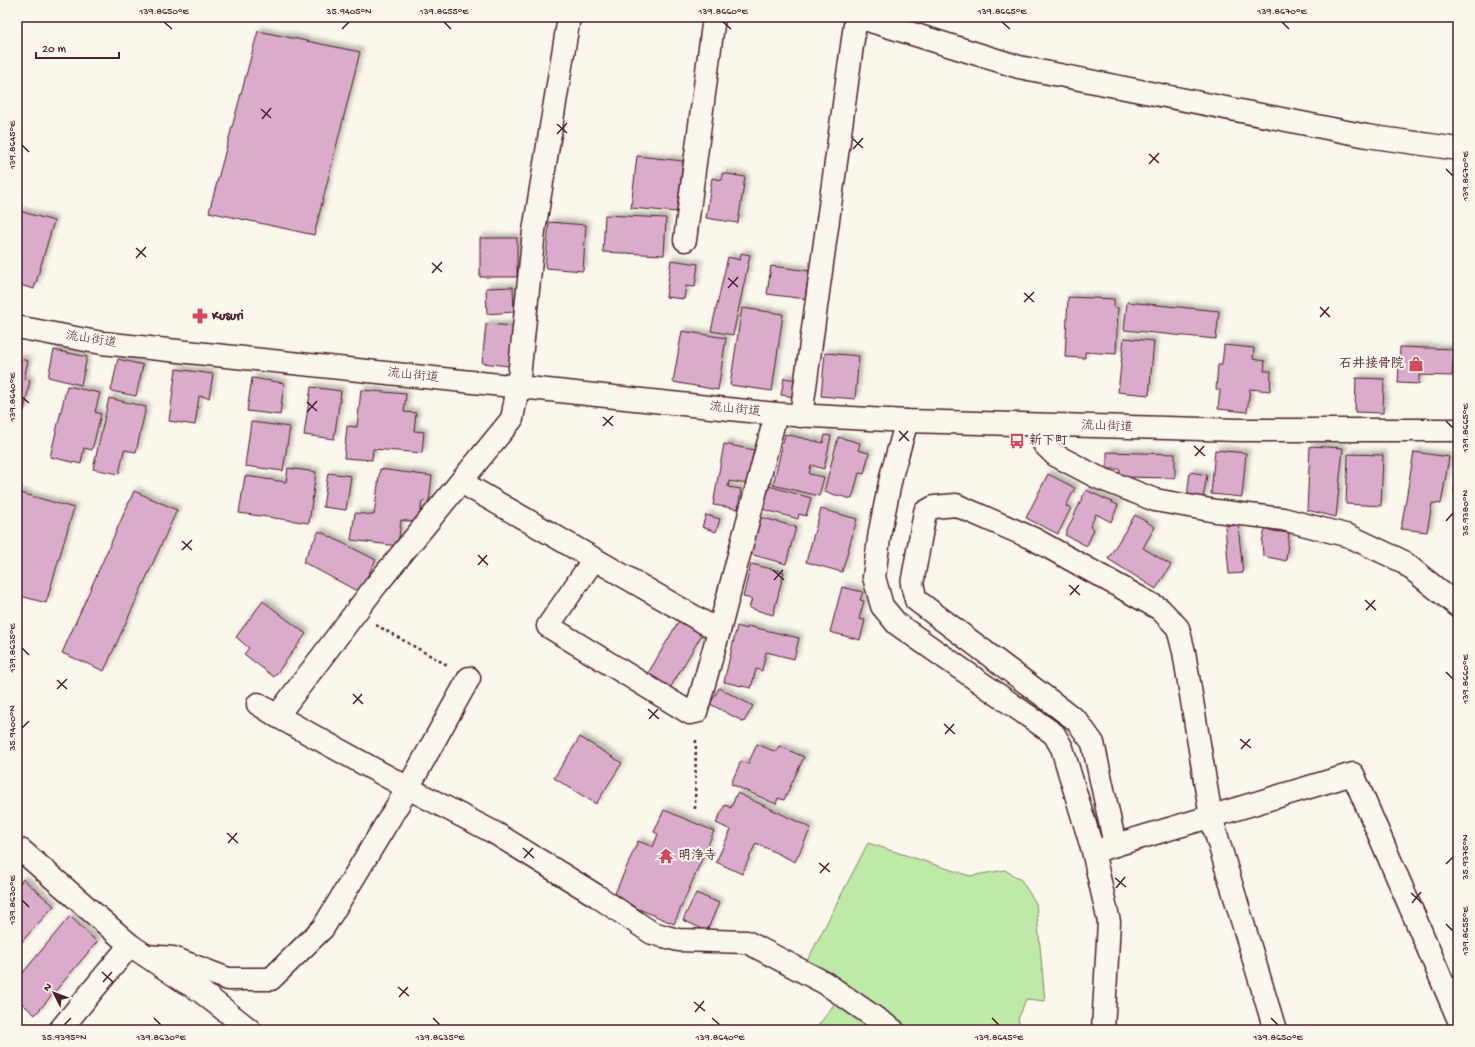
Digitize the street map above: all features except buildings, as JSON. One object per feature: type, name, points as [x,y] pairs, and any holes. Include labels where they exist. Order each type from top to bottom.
[{"type":"street","points":[[277,716],[382,578],[512,419],[518,387],[534,231],[569,17]]},
{"type":"street","points":[[686,240],[714,17]]},
{"type":"street","points":[[801,416],[857,17],[1019,67],[1367,136],[1458,150]]},
{"type":"street","name":"流山街道","points":[[17,327],[102,343],[801,416],[907,421],[1239,430],[1458,430]]},
{"type":"street","points":[[594,559],[548,626],[690,713],[696,712],[719,631],[776,414]]},
{"type":"street","points":[[907,421],[892,473],[880,531],[874,577],[882,606],[897,624],[1054,734],[1062,748],[1093,851],[1109,922],[1103,1030]]},
{"type":"street","points":[[1036,425],[1044,444],[1055,455],[1097,477],[1155,500],[1216,511],[1283,519],[1349,536],[1402,560],[1458,606]]},
{"type":"street","points":[[461,482],[719,631]]},
{"type":"street","points":[[1115,845],[1093,743],[1077,721],[916,600],[912,584],[925,512],[934,507],[956,505],[1034,538],[1160,609],[1178,628],[1184,652],[1211,817],[1275,1030]]},
{"type":"street","points":[[138,951],[173,958],[228,980],[271,979],[323,928],[408,788],[469,678]]},
{"type":"street","points":[[258,704],[408,788],[505,838],[597,896],[652,933],[678,940],[747,942],[825,983],[893,1030]]},
{"type":"street","points":[[1093,851],[1353,774],[1458,1018]]},
{"type":"street","points":[[17,855],[21,850],[138,951],[200,990],[250,1030]]},
{"type":"street","points":[[60,1030],[138,951]]},
{"type":"path","points":[[355,613],[469,678]]},
{"type":"path","points":[[695,809],[696,712]]},
{"type":"green space","points":[[868,843],[970,876],[1005,870],[1021,880],[1036,903],[1045,1001],[1026,999],[1018,1020],[1023,1030],[815,1030],[847,987],[807,961]]},
{"type":"place","name":"Kusuri","points":[[200,316]]},
{"type":"place","name":"石井接骨院","points":[[1416,364]]},
{"type":"place","name":"新下町","points":[[1017,441]]},
{"type":"place","name":"明浄寺","points":[[666,856]]}]
